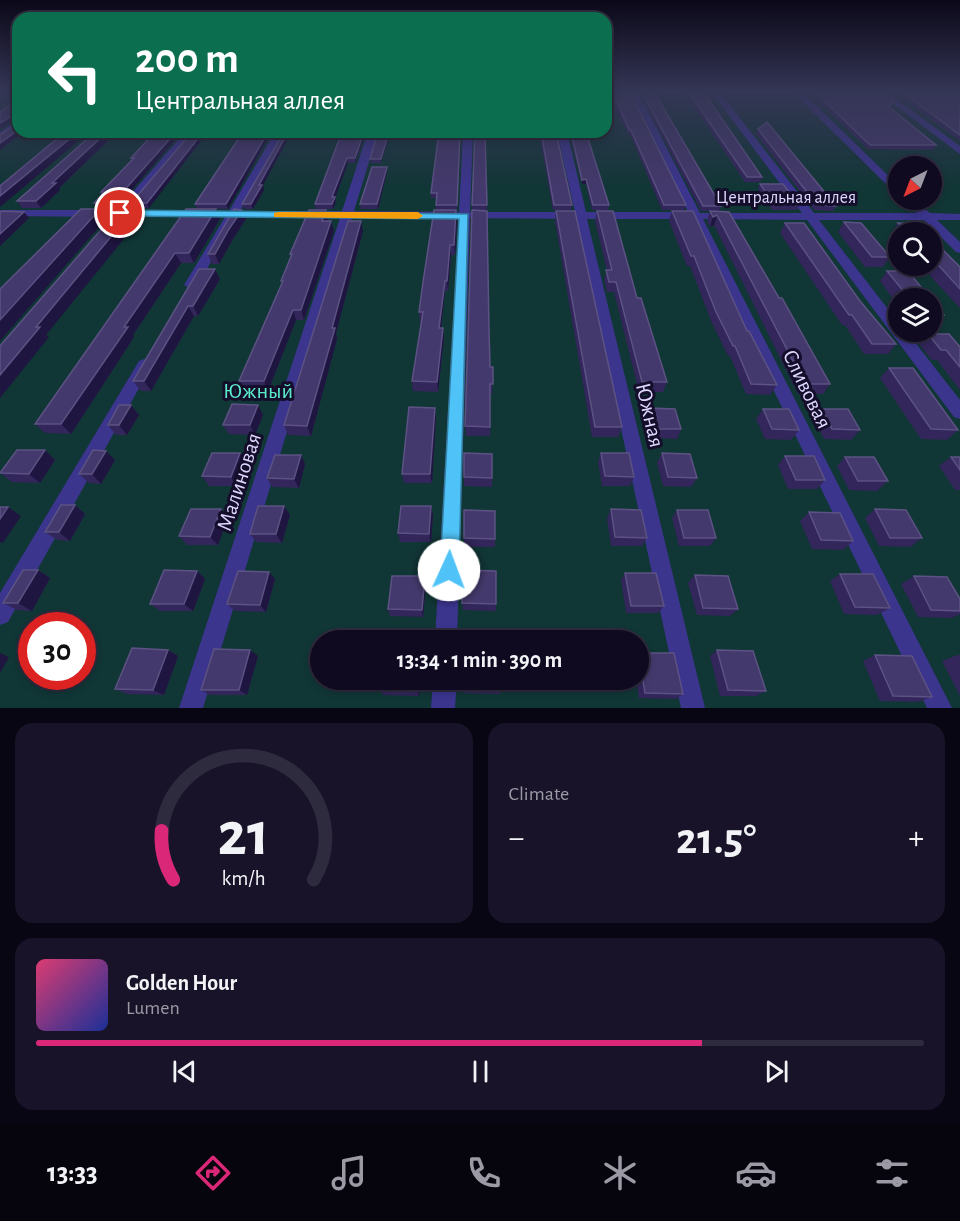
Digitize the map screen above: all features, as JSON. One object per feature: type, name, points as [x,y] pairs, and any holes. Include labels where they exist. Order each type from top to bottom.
[{"type":"street","name":"Сливовая","points":[[650,123],[940,708]]},
{"type":"street","points":[[739,123],[888,317]]},
{"type":"street","points":[[829,123],[888,180]]},
{"type":"street","points":[[923,123],[960,151]]},
{"type":"street","points":[[105,231],[185,138]]},
{"type":"street","points":[[184,297],[276,138]]},
{"type":"street","name":"Малиновая","points":[[192,708],[371,138]]},
{"type":"street","points":[[446,630],[468,138]]},
{"type":"street","name":"Южная","points":[[563,138],[693,708]]},
{"type":"street","points":[[2,215],[23,198]]},
{"type":"street","points":[[920,210],[960,249]]},
{"type":"street","name":"Центральная аллея","points":[[2,215],[120,213],[960,217]]},
{"type":"street","points":[[907,342],[960,412]]},
{"type":"street","points":[[0,614],[154,348]]},
{"type":"street","points":[[443,708],[444,690]]},
{"type":"green space","name":"Южный","points":[[0,123],[12,123],[12,138],[612,138],[612,123],[960,123],[960,708],[0,708]]},
{"type":"building","points":[[626,123],[645,123],[686,205],[664,205],[631,130]]},
{"type":"building","points":[[659,123],[672,123],[721,206],[703,206]]},
{"type":"building","points":[[710,123],[725,123],[762,177],[747,177]]},
{"type":"building","points":[[768,123],[836,206],[817,205],[758,129]]},
{"type":"building","points":[[847,123],[909,123],[936,145],[870,145]]},
{"type":"building","points":[[944,123],[960,123],[960,135]]},
{"type":"building","points":[[12,127],[12,134],[0,143],[0,135]]},
{"type":"building","points":[[58,138],[71,138],[0,196],[0,186]]},
{"type":"building","points":[[88,138],[101,138],[36,201],[17,201]]},
{"type":"building","points":[[149,138],[171,138],[113,203],[94,203],[104,192],[101,192],[134,158],[131,158]]},
{"type":"building","points":[[187,138],[198,138],[147,203],[131,203]]},
{"type":"building","points":[[239,138],[264,138],[226,204],[195,204]]},
{"type":"building","points":[[280,138],[285,138],[251,204],[242,204]]},
{"type":"building","points":[[340,138],[362,138],[355,158],[347,158],[332,197],[335,197],[332,204],[315,204]]},
{"type":"building","points":[[376,138],[387,138],[381,159],[370,159]]},
{"type":"building","points":[[438,138],[460,138],[457,205],[436,205],[437,193],[431,193]]},
{"type":"building","points":[[475,138],[485,138],[487,205],[472,205]]},
{"type":"building","points":[[542,138],[557,138],[572,205],[554,205]]},
{"type":"building","points":[[572,138],[588,138],[609,205],[593,205],[586,179],[582,180]]},
{"type":"building","points":[[372,167],[387,167],[377,204],[360,204]]},
{"type":"building","points":[[760,184],[783,184],[799,205],[774,205]]},
{"type":"building","points":[[81,209],[100,209],[0,320],[0,289]]},
{"type":"building","points":[[119,209],[134,209],[36,327],[40,327],[0,375],[0,346]]},
{"type":"building","points":[[186,209],[216,209],[189,253],[175,253],[124,327],[128,327],[61,424],[35,424]]},
{"type":"building","points":[[234,209],[242,210],[215,254],[208,254]]},
{"type":"building","points":[[309,210],[326,210],[322,221],[331,221],[301,310],[293,310],[264,381],[239,381],[283,281],[281,281],[292,254],[290,254]]},
{"type":"building","points":[[434,210],[456,210],[454,245],[450,245],[439,328],[443,328],[437,382],[412,381],[423,312],[419,312]]},
{"type":"building","points":[[472,210],[487,211],[490,367],[493,367],[493,384],[490,384],[490,427],[465,426]]},
{"type":"building","points":[[556,211],[575,211],[622,427],[595,427]]},
{"type":"building","points":[[597,211],[613,211],[637,298],[641,298],[667,382],[642,382],[616,282],[609,282],[606,270],[612,270]]},
{"type":"building","points":[[672,211],[693,211],[747,331],[777,385],[751,384],[735,346],[716,312],[694,256],[691,256]]},
{"type":"building","points":[[710,211],[729,212],[779,298],[782,298],[830,384],[805,384],[717,215],[713,217]]},
{"type":"building","points":[[0,212],[24,212],[0,234]]},
{"type":"building","points":[[348,221],[361,221],[332,328],[335,328],[307,426],[284,425]]},
{"type":"building","points":[[844,222],[861,223],[888,255],[888,257],[872,257]]},
{"type":"building","points":[[785,223],[804,223],[860,301],[888,334],[888,342],[896,344],[872,344],[852,315],[849,315]]},
{"type":"building","points":[[942,249],[960,267],[960,289],[942,269]]},
{"type":"building","points":[[199,269],[215,269],[193,306],[188,306],[144,381],[133,381]]},
{"type":"building","points":[[891,276],[912,276],[922,288],[901,288]]},
{"type":"building","points":[[942,334],[949,334],[960,347],[960,367],[946,350],[941,350],[934,342],[942,342]]},
{"type":"building","points":[[889,368],[913,368],[958,430],[931,429]]},
{"type":"building","points":[[232,404],[258,405],[250,425],[223,425]]},
{"type":"building","points":[[119,405],[131,405],[119,425],[108,425]]},
{"type":"building","points":[[409,407],[435,408],[430,474],[402,474]]},
{"type":"building","points":[[649,408],[675,409],[681,429],[654,429]]},
{"type":"building","points":[[763,409],[789,409],[799,430],[772,429]]},
{"type":"building","points":[[821,409],[848,409],[860,430],[832,429]]},
{"type":"building","points":[[17,450],[45,450],[29,474],[0,473]]},
{"type":"building","points":[[93,450],[106,451],[92,474],[79,474]]},
{"type":"building","points":[[212,453],[240,453],[231,477],[202,476]]},
{"type":"building","points":[[464,453],[492,454],[492,478],[464,477]]},
{"type":"building","points":[[601,453],[629,453],[634,477],[605,476]]},
{"type":"building","points":[[662,453],[690,454],[697,478],[668,477]]},
{"type":"building","points":[[275,455],[301,455],[294,479],[267,478]]},
{"type":"building","points":[[785,456],[814,456],[825,480],[796,480]]},
{"type":"building","points":[[845,457],[874,457],[888,481],[858,481]]},
{"type":"building","points":[[951,457],[960,457],[960,470]]},
{"type":"building","points":[[61,505],[75,505],[59,532],[45,532]]},
{"type":"building","points":[[258,506],[284,506],[276,534],[250,534]]},
{"type":"building","points":[[401,506],[431,506],[429,534],[398,533]]},
{"type":"building","points":[[0,507],[8,507],[0,519]]},
{"type":"building","points":[[191,509],[221,509],[210,537],[179,536]]},
{"type":"building","points":[[611,509],[641,510],[647,538],[615,537]]},
{"type":"building","points":[[875,509],[906,510],[922,538],[890,538]]},
{"type":"building","points":[[464,510],[495,511],[495,539],[464,538]]},
{"type":"building","points":[[677,510],[708,510],[716,538],[684,538]]},
{"type":"building","points":[[809,512],[840,513],[853,541],[821,540]]},
{"type":"building","points":[[23,570],[38,570],[18,603],[3,603]]},
{"type":"building","points":[[164,570],[197,571],[184,604],[150,604]]},
{"type":"building","points":[[463,570],[496,571],[496,604],[462,603]]},
{"type":"building","points":[[238,571],[269,572],[260,605],[227,604]]},
{"type":"building","points":[[625,573],[656,573],[664,606],[631,606]]},
{"type":"building","points":[[840,574],[873,574],[890,608],[855,607]]},
{"type":"building","points":[[695,575],[728,576],[738,609],[703,608]]},
{"type":"building","points":[[392,576],[425,576],[422,610],[388,609]]},
{"type":"building","points":[[914,576],[947,577],[960,599],[960,611],[931,610]]},
{"type":"building","points":[[132,648],[168,650],[153,690],[115,689]]},
{"type":"building","points":[[214,649],[250,650],[239,690],[201,690]]},
{"type":"building","points":[[717,650],[753,651],[766,691],[728,690]]},
{"type":"building","points":[[649,653],[674,653],[683,694],[645,693],[644,690],[649,690]]},
{"type":"building","points":[[875,655],[912,656],[932,697],[893,696]]},
{"type":"slow traffic","points":[[278,215],[418,216]]},
{"type":"route","points":[[120,213],[465,216],[449,570]]}]
